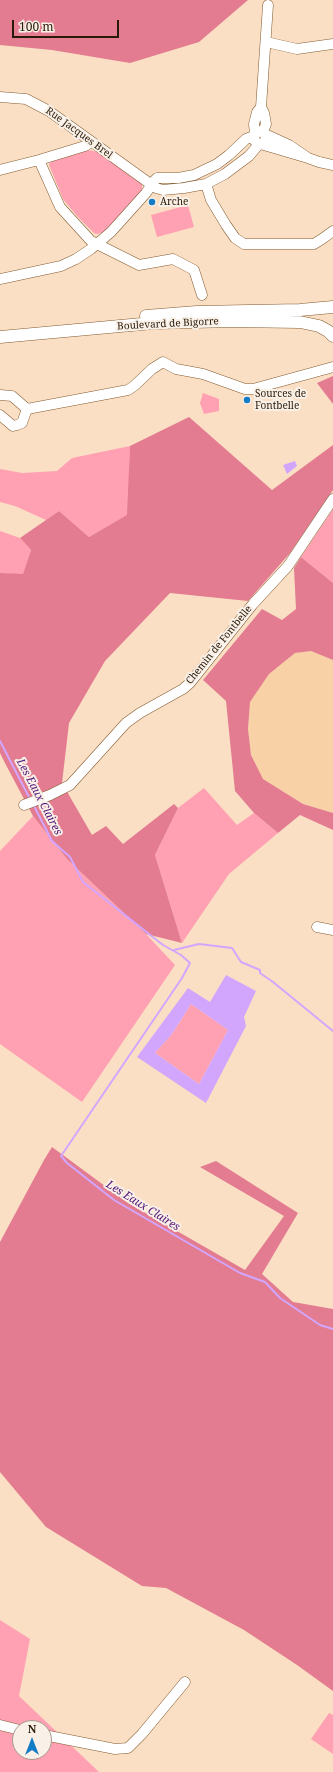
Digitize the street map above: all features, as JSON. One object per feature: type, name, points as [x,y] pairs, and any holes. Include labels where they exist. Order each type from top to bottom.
[{"type":"main road","name":"Boulevard de Bigorre","points":[[0,333],[196,312],[300,310],[333,307]]},
{"type":"main road","name":"Boulevard de Bigorre","points":[[0,338],[146,324],[231,321],[300,322],[319,326],[333,336]]},
{"type":"street","points":[[259,137],[266,124],[261,107],[268,5]]},
{"type":"street","points":[[266,42],[297,49],[333,44]]},
{"type":"street","name":"Rue Jacques Brel","points":[[0,97],[26,99],[49,111],[156,188],[163,190],[206,184],[225,174],[249,156],[259,137]]},
{"type":"street","points":[[0,279],[61,266],[76,259],[111,232],[138,203],[157,178],[178,178],[194,175],[217,164],[246,139],[259,137],[298,156],[333,165]]},
{"type":"street","points":[[0,170],[39,160],[91,142]]},
{"type":"street","points":[[39,160],[60,207],[91,241],[139,265],[173,259],[194,270],[202,295]]},
{"type":"street","points":[[206,184],[211,200],[234,238],[244,244],[314,244],[333,231]]},
{"type":"street","points":[[27,409],[128,390],[152,369],[163,362],[176,369],[202,374],[245,389],[254,389],[333,367]]},
{"type":"street","points":[[0,395],[12,396],[27,409]]},
{"type":"street","points":[[0,415],[13,426],[22,423],[27,409]]},
{"type":"street","name":"Chemin de Fontbelle","points":[[29,803],[70,785],[126,724],[140,713],[183,689],[190,683],[253,604],[288,566],[333,499]]},
{"type":"street","points":[[317,927],[333,930]]},
{"type":"street","points":[[52,1737],[115,1749],[128,1748],[142,1734],[185,1682]]},
{"type":"street","points":[[0,1725],[12,1728]]},
{"type":"shaded area","points":[[0,0],[248,0],[199,42],[130,63],[52,50],[0,45]]},
{"type":"shaded area","points":[[88,150],[98,152],[142,182],[142,191],[104,232],[97,234],[94,233],[77,216],[63,199],[49,165],[52,159]]},
{"type":"shaded area","points":[[188,205],[194,227],[157,237],[151,215]]},
{"type":"shaded area","points":[[333,376],[333,404],[317,383]]},
{"type":"shaded area","points":[[203,393],[219,399],[219,411],[204,414],[200,403]]},
{"type":"shaded area","points":[[189,417],[272,490],[333,445],[333,490],[290,553],[248,601],[170,593],[105,661],[69,723],[62,783],[92,835],[106,826],[123,844],[174,804],[178,808],[155,855],[182,943],[146,934],[67,859],[33,816],[0,753],[0,573],[23,574],[31,550],[20,538],[59,511],[89,537],[127,515],[130,446]]},
{"type":"shaded area","points":[[130,446],[128,515],[89,537],[59,511],[46,520],[15,506],[0,502],[0,469],[22,473],[57,471],[72,458]]},
{"type":"shaded area","points":[[295,461],[297,466],[287,474],[283,465]]},
{"type":"shaded area","points":[[333,509],[333,583],[301,557]]},
{"type":"shaded area","points":[[0,531],[20,538],[31,550],[23,575],[0,573]]},
{"type":"shaded area","points":[[301,557],[333,583],[333,660],[311,651],[295,653],[269,674],[250,702],[248,729],[251,755],[263,779],[303,804],[333,813],[333,830],[300,815],[278,833],[254,813],[235,791],[226,701],[203,680],[262,609],[282,620],[296,609],[294,568]]},
{"type":"shaded area","points":[[311,651],[333,660],[333,813],[303,804],[263,779],[251,755],[248,729],[250,702],[269,674],[295,653]]},
{"type":"shaded area","points":[[204,788],[237,825],[254,813],[278,833],[229,874],[182,943],[155,855],[178,808]]},
{"type":"shaded area","points":[[33,816],[67,859],[146,934],[175,965],[82,1102],[0,1044],[0,851]]},
{"type":"shaded area","points":[[226,975],[256,991],[244,1017],[246,1026],[206,1103],[137,1057],[188,988],[210,1002]],"holes":[[[191,1004],[228,1030],[199,1084],[155,1053],[172,1034]]]},
{"type":"shaded area","points":[[191,1004],[228,1030],[199,1084],[155,1053],[172,1034]]},
{"type":"shaded area","points":[[52,1147],[128,1203],[245,1270],[284,1216],[200,1167],[216,1161],[298,1213],[262,1274],[293,1302],[333,1309],[333,1691],[244,1630],[166,1588],[142,1586],[46,1527],[0,1472],[0,1242]]},
{"type":"shaded area","points":[[0,1620],[30,1639],[19,1696],[44,1720],[12,1720],[12,1760],[52,1760],[52,1727],[99,1772],[0,1772]]},
{"type":"shaded area","points":[[329,1713],[333,1715],[333,1754],[311,1739]]},
{"type":"waterway","name":"Les Eaux Claires","points":[[0,741],[30,799]]},
{"type":"waterway","name":"Les Eaux Claires","points":[[33,804],[52,841],[70,857],[83,882],[163,945],[181,955],[190,963],[182,978],[61,1156],[67,1163],[114,1200],[240,1273],[265,1282],[280,1298],[320,1325],[333,1329]]},
{"type":"waterway","name":"Les Eaux Claires","points":[[174,950],[199,944],[232,948],[241,962],[260,970],[260,973],[333,1031]]},
{"type":"place","name":"Arche","points":[[152,202]]},
{"type":"place","name":"Sources de Fontbelle","points":[[247,400]]}]
